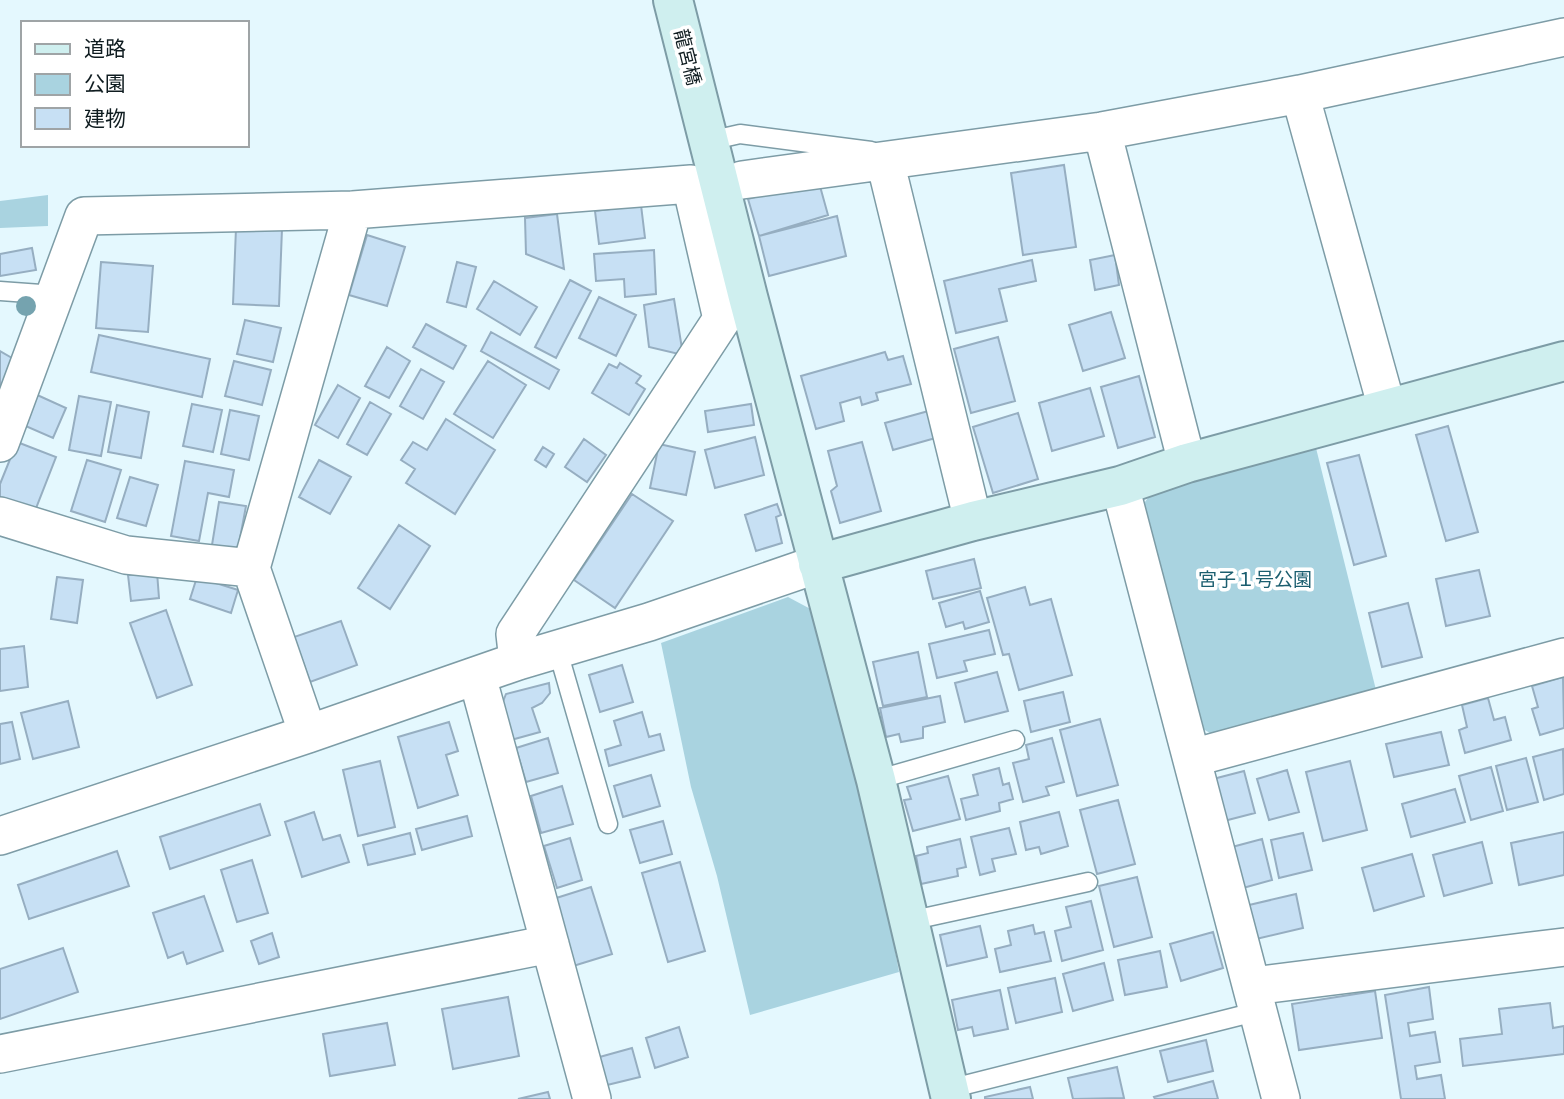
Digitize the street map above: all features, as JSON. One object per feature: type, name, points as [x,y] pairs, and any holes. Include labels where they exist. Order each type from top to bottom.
[{"type":"street","name":"龍宮橋","points":[[673,0],[876,780],[950,1094]]},
{"type":"street","points":[[742,180],[1102,131],[1562,42]]},
{"type":"street","points":[[1300,94],[1387,408]]},
{"type":"street","points":[[1102,131],[1187,463]]},
{"type":"street","points":[[885,161],[973,521]]},
{"type":"street","points":[[0,443],[84,216],[353,210],[691,184],[722,319],[515,634],[518,661]]},
{"type":"street","points":[[307,734],[251,568],[353,210]]},
{"type":"street","points":[[0,836],[518,661],[649,622],[818,564],[973,521],[1120,486],[1187,463],[1564,361]]},
{"type":"street","points":[[1120,486],[1281,1099]]},
{"type":"street","points":[[0,516],[126,555],[251,568]]},
{"type":"street","points":[[1192,758],[1564,657]]},
{"type":"street","points":[[477,676],[592,1099]]},
{"type":"street","points":[[0,1054],[550,944]]},
{"type":"street","points":[[1256,998],[1564,947]]},
{"type":"lane","points":[[705,128],[868,149],[885,161]]},
{"type":"lane","points":[[0,291],[55,295]]},
{"type":"lane","points":[[558,648],[608,824]]},
{"type":"lane","points":[[876,780],[1015,740]]},
{"type":"lane","points":[[909,921],[1088,882]]},
{"type":"lane","points":[[950,1094],[1256,998]]},
{"type":"green space","points":[[48,195],[48,226],[0,228],[0,201]]},
{"type":"green space","name":"宮子１号公園","points":[[1316,448],[1376,690],[1215,736],[1198,726],[1142,506],[1153,491]]},
{"type":"green space","points":[[788,597],[818,613],[877,853],[899,972],[750,1015],[717,876],[691,787],[661,643]]},
{"type":"building","points":[[1064,165],[1076,247],[1023,255],[1011,173]]},
{"type":"building","points":[[818,179],[828,215],[759,236],[748,199]]},
{"type":"building","points":[[641,205],[645,238],[599,244],[595,211]]},
{"type":"building","points":[[557,214],[564,269],[526,254],[525,218]]},
{"type":"building","points":[[837,216],[846,256],[769,276],[759,236]]},
{"type":"building","points":[[236,228],[282,229],[279,306],[233,304]]},
{"type":"building","points":[[367,235],[405,247],[387,306],[349,295]]},
{"type":"building","points":[[32,248],[36,270],[0,276],[0,254]]},
{"type":"building","points":[[654,250],[656,294],[625,297],[624,279],[596,281],[594,254]]},
{"type":"building","points":[[1115,255],[1119,285],[1095,290],[1090,260]]},
{"type":"building","points":[[1032,260],[1036,281],[999,289],[1007,321],[956,333],[944,281]]},
{"type":"building","points":[[101,262],[153,266],[148,332],[96,328]]},
{"type":"building","points":[[457,262],[476,267],[466,307],[447,302]]},
{"type":"building","points":[[570,280],[591,291],[556,358],[535,347]]},
{"type":"building","points":[[494,281],[537,307],[520,335],[477,309]]},
{"type":"building","points":[[599,297],[636,315],[616,356],[579,338]]},
{"type":"building","points":[[674,299],[683,355],[649,347],[644,305]]},
{"type":"building","points":[[1111,312],[1125,358],[1083,371],[1069,325]]},
{"type":"building","points":[[245,320],[281,328],[273,362],[237,354]]},
{"type":"building","points":[[426,324],[466,346],[453,369],[413,347]]},
{"type":"building","points":[[491,332],[559,370],[549,389],[481,351]]},
{"type":"building","points":[[99,335],[210,359],[202,397],[91,372]]},
{"type":"building","points":[[998,337],[1015,401],[971,413],[954,349]]},
{"type":"building","points":[[387,347],[410,361],[389,398],[365,386]]},
{"type":"building","points":[[0,351],[19,362],[5,387],[0,384]]},
{"type":"building","points":[[885,352],[888,360],[903,356],[911,384],[876,393],[878,400],[862,405],[860,397],[840,403],[844,421],[816,429],[801,376]]},
{"type":"building","points":[[234,361],[271,370],[262,405],[225,396]]},
{"type":"building","points":[[488,361],[526,385],[493,438],[454,414]]},
{"type":"building","points":[[620,363],[641,376],[636,383],[645,389],[629,415],[592,393],[609,364],[617,368]]},
{"type":"building","points":[[421,369],[444,382],[423,419],[400,406]]},
{"type":"building","points":[[1139,376],[1155,437],[1118,448],[1101,387]]},
{"type":"building","points":[[338,385],[360,398],[338,438],[315,425]]},
{"type":"building","points":[[1090,388],[1104,436],[1052,451],[1039,403]]},
{"type":"building","points":[[35,394],[66,408],[53,438],[21,424]]},
{"type":"building","points":[[79,396],[111,402],[101,456],[69,450]]},
{"type":"building","points":[[370,402],[391,414],[367,455],[347,444]]},
{"type":"building","points":[[192,404],[222,410],[213,452],[183,446]]},
{"type":"building","points":[[751,404],[754,425],[708,432],[705,411]]},
{"type":"building","points":[[117,405],[149,412],[141,458],[108,452]]},
{"type":"building","points":[[230,410],[259,416],[249,460],[221,454]]},
{"type":"building","points":[[932,410],[939,437],[893,450],[885,423]]},
{"type":"building","points":[[1018,413],[1038,479],[993,493],[973,427]]},
{"type":"building","points":[[446,419],[495,450],[455,514],[406,483],[415,469],[401,460],[413,442],[427,450]]},
{"type":"building","points":[[1448,426],[1478,532],[1446,541],[1416,435]]},
{"type":"building","points":[[755,437],[764,475],[715,488],[705,450]]},
{"type":"building","points":[[584,439],[606,455],[587,482],[565,467]]},
{"type":"building","points":[[17,442],[56,457],[33,516],[0,503],[0,484]]},
{"type":"building","points":[[862,442],[881,511],[840,523],[831,491],[837,486],[828,451]]},
{"type":"building","points":[[659,444],[695,452],[686,495],[650,488]]},
{"type":"building","points":[[543,447],[554,454],[546,467],[535,460]]},
{"type":"building","points":[[1359,455],[1386,556],[1354,565],[1327,463]]},
{"type":"building","points":[[87,460],[121,470],[105,522],[71,511]]},
{"type":"building","points":[[319,460],[351,477],[330,514],[299,497]]},
{"type":"building","points":[[185,461],[234,470],[229,497],[208,493],[199,541],[171,536]]},
{"type":"building","points":[[130,477],[158,485],[146,526],[117,518]]},
{"type":"building","points":[[632,494],[673,521],[615,608],[574,580]]},
{"type":"building","points":[[219,502],[246,506],[238,549],[212,545]]},
{"type":"building","points":[[777,504],[781,515],[776,517],[782,543],[756,551],[745,515]]},
{"type":"building","points":[[399,525],[430,546],[390,609],[358,588]]},
{"type":"building","points":[[974,559],[981,588],[933,599],[926,571]]},
{"type":"building","points":[[1479,570],[1490,616],[1446,626],[1436,579]]},
{"type":"building","points":[[157,572],[159,598],[131,601],[128,575]]},
{"type":"building","points":[[57,577],[83,580],[77,623],[51,619]]},
{"type":"building","points":[[197,577],[238,590],[231,613],[190,599]]},
{"type":"building","points":[[1025,587],[1030,605],[1051,599],[1072,675],[1019,690],[1009,654],[1003,655],[987,598]]},
{"type":"building","points":[[980,591],[989,622],[965,629],[963,622],[946,627],[939,603]]},
{"type":"building","points":[[1408,603],[1422,657],[1382,667],[1369,613]]},
{"type":"building","points":[[166,610],[192,685],[157,698],[130,623]]},
{"type":"building","points":[[341,621],[357,665],[310,682],[294,637]]},
{"type":"building","points":[[989,630],[995,654],[964,661],[967,671],[937,678],[929,644]]},
{"type":"building","points":[[24,646],[28,687],[0,691],[0,649]]},
{"type":"building","points":[[918,652],[927,697],[883,706],[873,662]]},
{"type":"building","points":[[622,665],[633,702],[600,712],[589,675]]},
{"type":"building","points":[[997,672],[1008,711],[965,722],[955,683]]},
{"type":"building","points":[[1563,677],[1564,728],[1540,735],[1532,709],[1538,707],[1532,686]]},
{"type":"building","points":[[549,683],[550,693],[542,703],[532,708],[540,732],[511,740],[500,709],[506,694]]},
{"type":"building","points":[[1063,692],[1070,722],[1031,732],[1024,701]]},
{"type":"building","points":[[940,696],[945,722],[923,727],[923,738],[901,742],[899,734],[886,737],[880,708]]},
{"type":"building","points":[[1488,698],[1494,720],[1505,717],[1511,740],[1465,753],[1459,730],[1467,727],[1462,705]]},
{"type":"building","points":[[68,701],[79,747],[33,759],[21,713]]},
{"type":"building","points":[[642,712],[649,737],[660,734],[664,750],[609,766],[605,750],[621,745],[614,721]]},
{"type":"building","points":[[1100,719],[1118,785],[1077,796],[1060,730]]},
{"type":"building","points":[[12,722],[20,759],[0,764],[0,724]]},
{"type":"building","points":[[449,722],[458,751],[446,755],[458,795],[418,808],[398,737]]},
{"type":"building","points":[[1441,732],[1449,765],[1394,777],[1386,744]]},
{"type":"building","points":[[548,738],[558,773],[526,782],[516,748]]},
{"type":"building","points":[[1052,738],[1064,782],[1046,787],[1049,795],[1023,802],[1013,763],[1029,759],[1026,745]]},
{"type":"building","points":[[1563,749],[1564,794],[1544,800],[1533,757]]},
{"type":"building","points":[[1526,758],[1538,802],[1507,810],[1496,766]]},
{"type":"building","points":[[380,761],[395,827],[358,836],[343,770]]},
{"type":"building","points":[[1350,761],[1367,830],[1323,841],[1306,772]]},
{"type":"building","points":[[1491,767],[1503,811],[1471,820],[1459,776]]},
{"type":"building","points":[[999,768],[1003,785],[1009,783],[1013,799],[999,803],[1000,811],[966,820],[961,799],[978,795],[973,775]]},
{"type":"building","points":[[1287,770],[1299,812],[1269,820],[1257,779]]},
{"type":"building","points":[[1244,771],[1255,813],[1224,821],[1213,779]]},
{"type":"building","points":[[651,775],[660,806],[623,817],[614,786]]},
{"type":"building","points":[[948,776],[960,819],[913,831],[904,800],[911,799],[907,787]]},
{"type":"building","points":[[562,786],[573,824],[541,833],[531,796]]},
{"type":"building","points":[[1455,789],[1465,822],[1411,837],[1402,804]]},
{"type":"building","points":[[1118,800],[1135,864],[1097,874],[1080,810]]},
{"type":"building","points":[[260,804],[270,835],[170,869],[160,837]]},
{"type":"building","points":[[314,812],[323,840],[340,835],[349,862],[302,877],[285,822]]},
{"type":"building","points":[[1059,812],[1068,846],[1041,854],[1039,847],[1026,850],[1020,822]]},
{"type":"building","points":[[467,816],[472,836],[422,850],[416,829]]},
{"type":"building","points":[[663,821],[672,854],[640,863],[630,830]]},
{"type":"building","points":[[1009,828],[1016,854],[992,859],[995,871],[980,875],[971,837]]},
{"type":"building","points":[[1564,832],[1564,875],[1519,885],[1511,843]]},
{"type":"building","points":[[410,833],[415,854],[368,865],[363,845]]},
{"type":"building","points":[[1303,833],[1312,870],[1279,878],[1271,840]]},
{"type":"building","points":[[570,838],[582,880],[557,888],[544,846]]},
{"type":"building","points":[[960,839],[966,867],[957,869],[958,876],[921,884],[916,856],[928,853],[927,847]]},
{"type":"building","points":[[1262,839],[1272,880],[1243,888],[1232,847]]},
{"type":"building","points":[[1482,842],[1492,883],[1444,896],[1433,855]]},
{"type":"building","points":[[117,851],[129,886],[29,919],[18,885]]},
{"type":"building","points":[[1412,854],[1424,896],[1374,911],[1362,868]]},
{"type":"building","points":[[252,860],[268,913],[237,922],[221,870]]},
{"type":"building","points":[[680,862],[705,951],[668,962],[642,873]]},
{"type":"building","points":[[1137,877],[1152,937],[1114,947],[1099,886]]},
{"type":"building","points":[[591,887],[612,954],[570,967],[550,900]]},
{"type":"building","points":[[1296,894],[1303,928],[1256,939],[1249,905]]},
{"type":"building","points":[[204,896],[223,951],[187,964],[183,952],[168,958],[153,913]]},
{"type":"building","points":[[1091,901],[1103,950],[1062,961],[1055,931],[1071,927],[1066,907]]},
{"type":"building","points":[[1033,925],[1035,934],[1044,932],[1051,961],[1000,972],[995,949],[1011,945],[1008,931]]},
{"type":"building","points":[[980,926],[987,957],[947,966],[940,935]]},
{"type":"building","points":[[1213,932],[1223,968],[1181,981],[1170,944]]},
{"type":"building","points":[[272,933],[279,957],[259,964],[251,941]]},
{"type":"building","points":[[63,948],[78,992],[0,1019],[0,969]]},
{"type":"building","points":[[1160,951],[1167,987],[1125,995],[1118,960]]},
{"type":"building","points":[[1104,963],[1113,1000],[1073,1011],[1063,974]]},
{"type":"building","points":[[1055,978],[1062,1012],[1016,1023],[1008,988]]},
{"type":"building","points":[[1429,987],[1433,1019],[1408,1023],[1410,1036],[1435,1032],[1440,1062],[1415,1066],[1417,1079],[1441,1075],[1445,1099],[1401,1099],[1385,995]]},
{"type":"building","points":[[1000,990],[1008,1029],[974,1036],[972,1027],[958,1030],[952,1000]]},
{"type":"building","points":[[1375,991],[1382,1038],[1299,1050],[1292,1004]]},
{"type":"building","points":[[508,997],[519,1056],[453,1069],[442,1009]]},
{"type":"building","points":[[1550,1003],[1553,1028],[1564,1026],[1564,1054],[1463,1066],[1460,1039],[1502,1034],[1499,1009]]},
{"type":"building","points":[[387,1023],[395,1065],[330,1076],[323,1034]]},
{"type":"building","points":[[679,1027],[688,1057],[655,1068],[646,1038]]},
{"type":"building","points":[[1206,1040],[1213,1071],[1168,1082],[1160,1051]]},
{"type":"building","points":[[632,1048],[640,1077],[603,1086],[596,1058]]},
{"type":"building","points":[[1117,1067],[1124,1098],[1073,1099],[1068,1078]]},
{"type":"building","points":[[1213,1081],[1218,1099],[1154,1097]]},
{"type":"building","points":[[1030,1087],[1033,1099],[985,1099],[985,1097]]},
{"type":"building","points":[[548,1092],[550,1099],[518,1099]]}]
